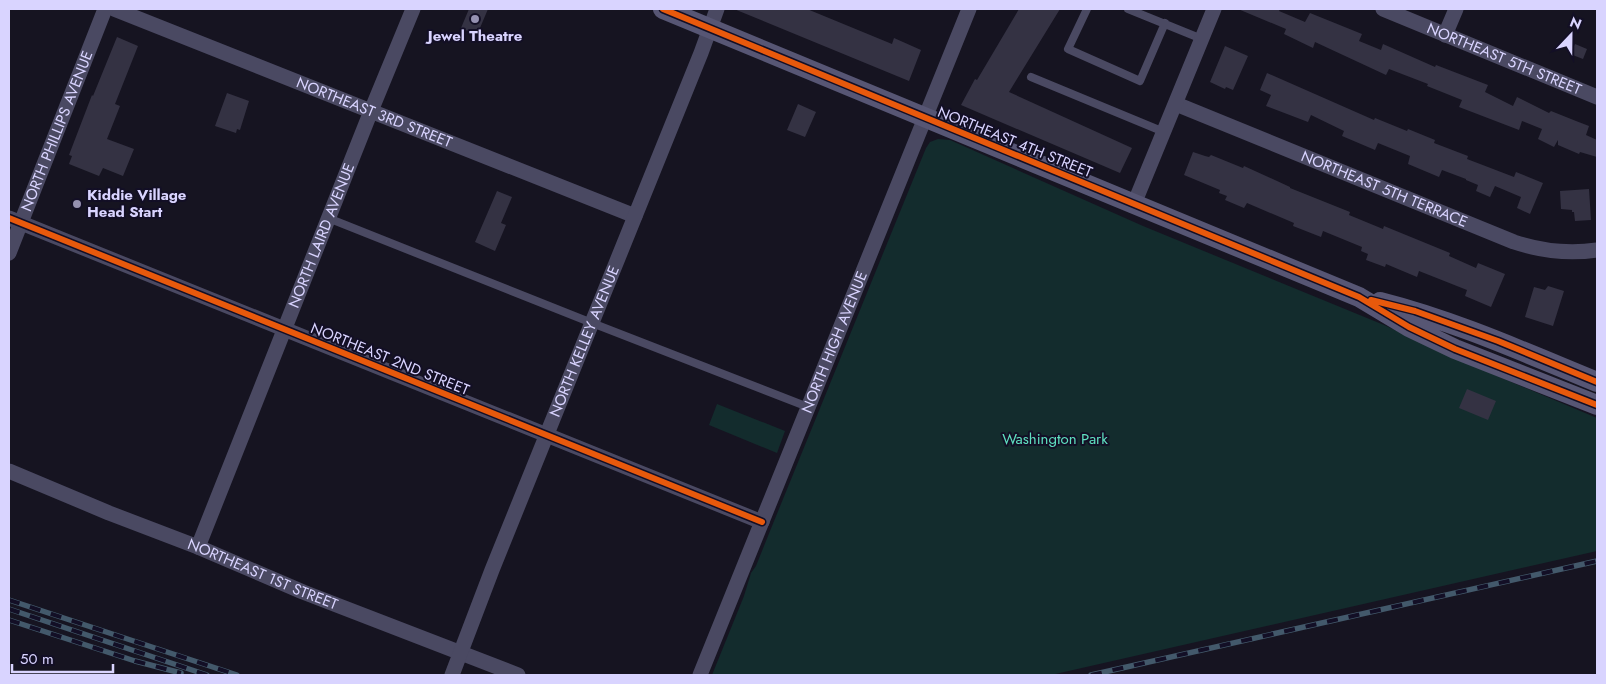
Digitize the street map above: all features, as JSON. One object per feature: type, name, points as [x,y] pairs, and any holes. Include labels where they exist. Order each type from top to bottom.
[{"type":"main road","name":"NORTHEAST 4TH STREET","points":[[663,9],[1358,297],[1409,327],[1454,349],[1597,405]]},
{"type":"main road","name":"NORTHEAST 4TH STREET","points":[[1358,297],[1415,311],[1498,341],[1597,382]]},
{"type":"street","name":"NORTH PHILLIPS AVENUE","points":[[9,253],[15,221],[105,9]]},
{"type":"street","name":"NORTHEAST 3RD STREET","points":[[114,9],[635,216]]},
{"type":"street","name":"NORTH LAIRD AVENUE","points":[[198,547],[370,111],[413,9]]},
{"type":"street","name":"NORTH KELLEY AVENUE","points":[[452,675],[718,9]]},
{"type":"street","name":"NORTH HIGH AVENUE","points":[[700,675],[969,9]]},
{"type":"street","points":[[1134,204],[1214,9]]},
{"type":"street","name":"NORTHEAST 5TH STREET","points":[[1383,9],[1597,97]]},
{"type":"street","points":[[1445,35],[1456,9]]},
{"type":"street","name":"NORTHEAST 5TH TERRACE","points":[[1176,104],[1514,242],[1549,251],[1597,250]]},
{"type":"street","name":"NORTHEAST 2ND STREET","points":[[15,221],[762,522]]},
{"type":"street","name":"NORTHEAST 1ST STREET","points":[[9,472],[198,547],[302,592],[518,675]]},
{"type":"lane","points":[[1087,9],[1068,49],[1140,81],[1165,24]]},
{"type":"lane","points":[[1128,9],[1202,39]]},
{"type":"lane","points":[[1032,77],[1164,132]]},
{"type":"lane","points":[[328,218],[808,407]]},
{"type":"green space","name":"Washington Park","points":[[938,139],[950,140],[1143,226],[1384,325],[1497,376],[1597,418],[1597,551],[1051,675],[712,675],[744,596],[751,573],[756,566],[926,148],[930,142]]},
{"type":"green space","points":[[717,404],[785,431],[777,453],[709,425]]},
{"type":"building","name":"Jewel Theatre","points":[[469,9],[488,9],[477,35],[461,28]]},
{"type":"building","points":[[734,9],[807,9],[892,44],[894,38],[921,50],[909,81]]},
{"type":"building","points":[[1019,9],[1060,9],[1009,92],[1132,148],[1120,173],[961,105]]},
{"type":"building","points":[[1238,9],[1280,9],[1279,11],[1305,22],[1310,13],[1362,34],[1359,41],[1381,50],[1383,44],[1435,67],[1436,65],[1488,85],[1485,92],[1513,106],[1517,97],[1549,113],[1551,111],[1589,126],[1586,135],[1597,140],[1597,157],[1580,152],[1579,154],[1558,145],[1558,140],[1554,147],[1538,139],[1542,129],[1522,121],[1519,130],[1459,107],[1462,100],[1389,69],[1386,75],[1315,42],[1313,48],[1284,34],[1286,29]]},
{"type":"building","points":[[117,37],[138,46],[115,104],[120,106],[107,139],[134,149],[123,176],[103,168],[99,176],[69,164],[72,156],[69,155]]},
{"type":"building","points":[[1575,44],[1587,49],[1583,59],[1570,54]]},
{"type":"building","points":[[1225,46],[1248,56],[1233,90],[1226,87],[1225,89],[1210,82]]},
{"type":"building","points":[[1267,73],[1374,120],[1375,118],[1435,140],[1434,143],[1468,156],[1467,159],[1514,177],[1516,172],[1543,183],[1530,214],[1517,208],[1521,197],[1495,186],[1490,197],[1476,191],[1478,185],[1466,179],[1442,170],[1439,177],[1408,164],[1410,156],[1378,143],[1375,150],[1342,136],[1344,131],[1311,115],[1308,122],[1266,106],[1271,95],[1260,90]]},
{"type":"building","points":[[227,93],[249,101],[240,130],[237,129],[236,133],[215,126]]},
{"type":"building","points":[[798,104],[816,112],[805,137],[787,130]]},
{"type":"building","points":[[1193,152],[1209,157],[1211,155],[1243,168],[1244,166],[1290,188],[1350,212],[1349,215],[1383,229],[1384,226],[1450,253],[1449,256],[1476,268],[1478,263],[1505,274],[1491,307],[1465,296],[1467,290],[1419,271],[1417,277],[1386,264],[1385,267],[1366,260],[1368,254],[1361,251],[1362,247],[1323,231],[1321,237],[1293,226],[1294,223],[1247,203],[1244,208],[1225,200],[1227,196],[1219,193],[1220,190],[1184,175]]},
{"type":"building","points":[[1589,189],[1591,220],[1575,221],[1572,210],[1561,209],[1560,191]]},
{"type":"building","points":[[497,191],[512,197],[501,223],[506,225],[495,251],[475,242]]},
{"type":"building","points":[[1548,286],[1564,291],[1553,326],[1525,317],[1534,287],[1545,290]]},
{"type":"building","points":[[1467,389],[1496,401],[1488,420],[1459,408]]},
{"type":"railway","points":[[1091,675],[1597,561]]},
{"type":"railway","points":[[9,600],[237,675]]},
{"type":"railway","points":[[9,609],[207,675]]},
{"type":"railway","points":[[9,620],[135,661],[181,673]]},
{"type":"cycle path","points":[[663,9],[1359,297],[1409,327],[1455,349],[1597,405]]},
{"type":"cycle path","points":[[9,218],[762,522]]},
{"type":"cycle path","points":[[1371,300],[1415,311],[1498,341],[1597,382]]},
{"type":"place","name":"Jewel Theatre","points":[[475,19]]},
{"type":"place","name":"Kiddie Village Head Start","points":[[77,204]]}]
